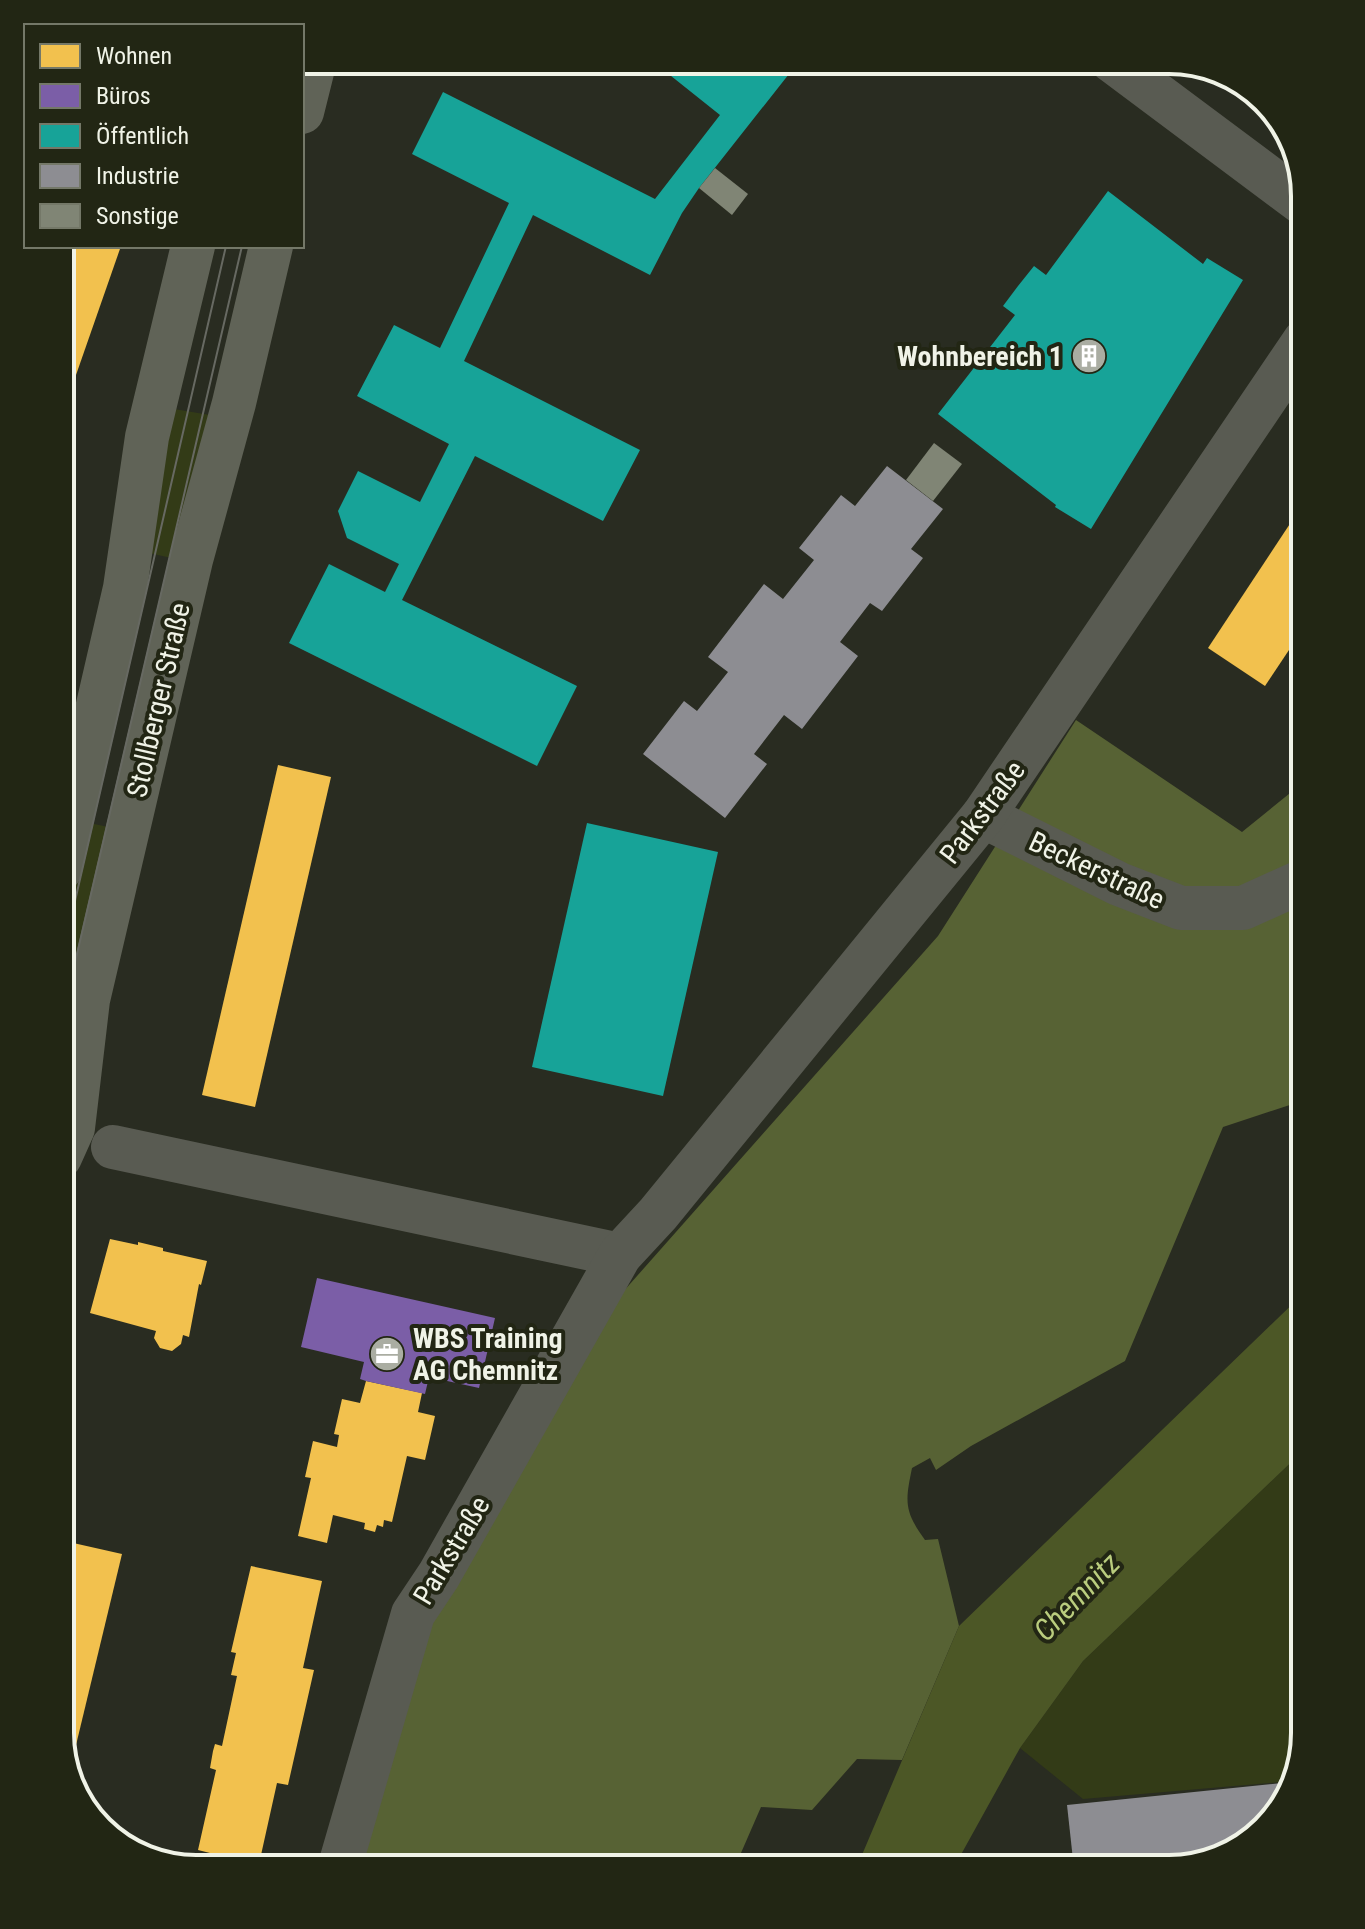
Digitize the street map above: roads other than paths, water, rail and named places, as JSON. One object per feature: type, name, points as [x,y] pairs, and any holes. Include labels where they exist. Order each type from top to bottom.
[{"type":"main road","points":[[304,104],[312,74]]},
{"type":"main road","name":"Stollberger Straße","points":[[74,809],[125,588],[147,437],[193,248]]},
{"type":"main road","name":"Stollberger Straße","points":[[74,1119],[88,1000],[191,560],[234,403],[271,248]]},
{"type":"street","points":[[1130,74],[1291,194]]},
{"type":"street","name":"Parkstraße","points":[[343,1855],[413,1614],[439,1575],[620,1255],[658,1214],[983,816],[1291,361]]},
{"type":"street","name":"Beckerstraße","points":[[983,816],[1119,884],[1181,908],[1243,908],[1291,886]]},
{"type":"street","points":[[113,1147],[620,1255]]},
{"type":"water","name":"Chemnitz","points":[[1291,1306],[1291,1462],[1083,1661],[1020,1748],[961,1855],[862,1855],[959,1626]]},
{"type":"tram line","points":[[74,905],[226,248]]},
{"type":"tram line","points":[[74,967],[242,248]]},
{"type":"place","name":"Wohnbereich 1","points":[[1089,356]]},
{"type":"place","name":"WBS Training AG Chemnitz","points":[[387,1354]]}]
